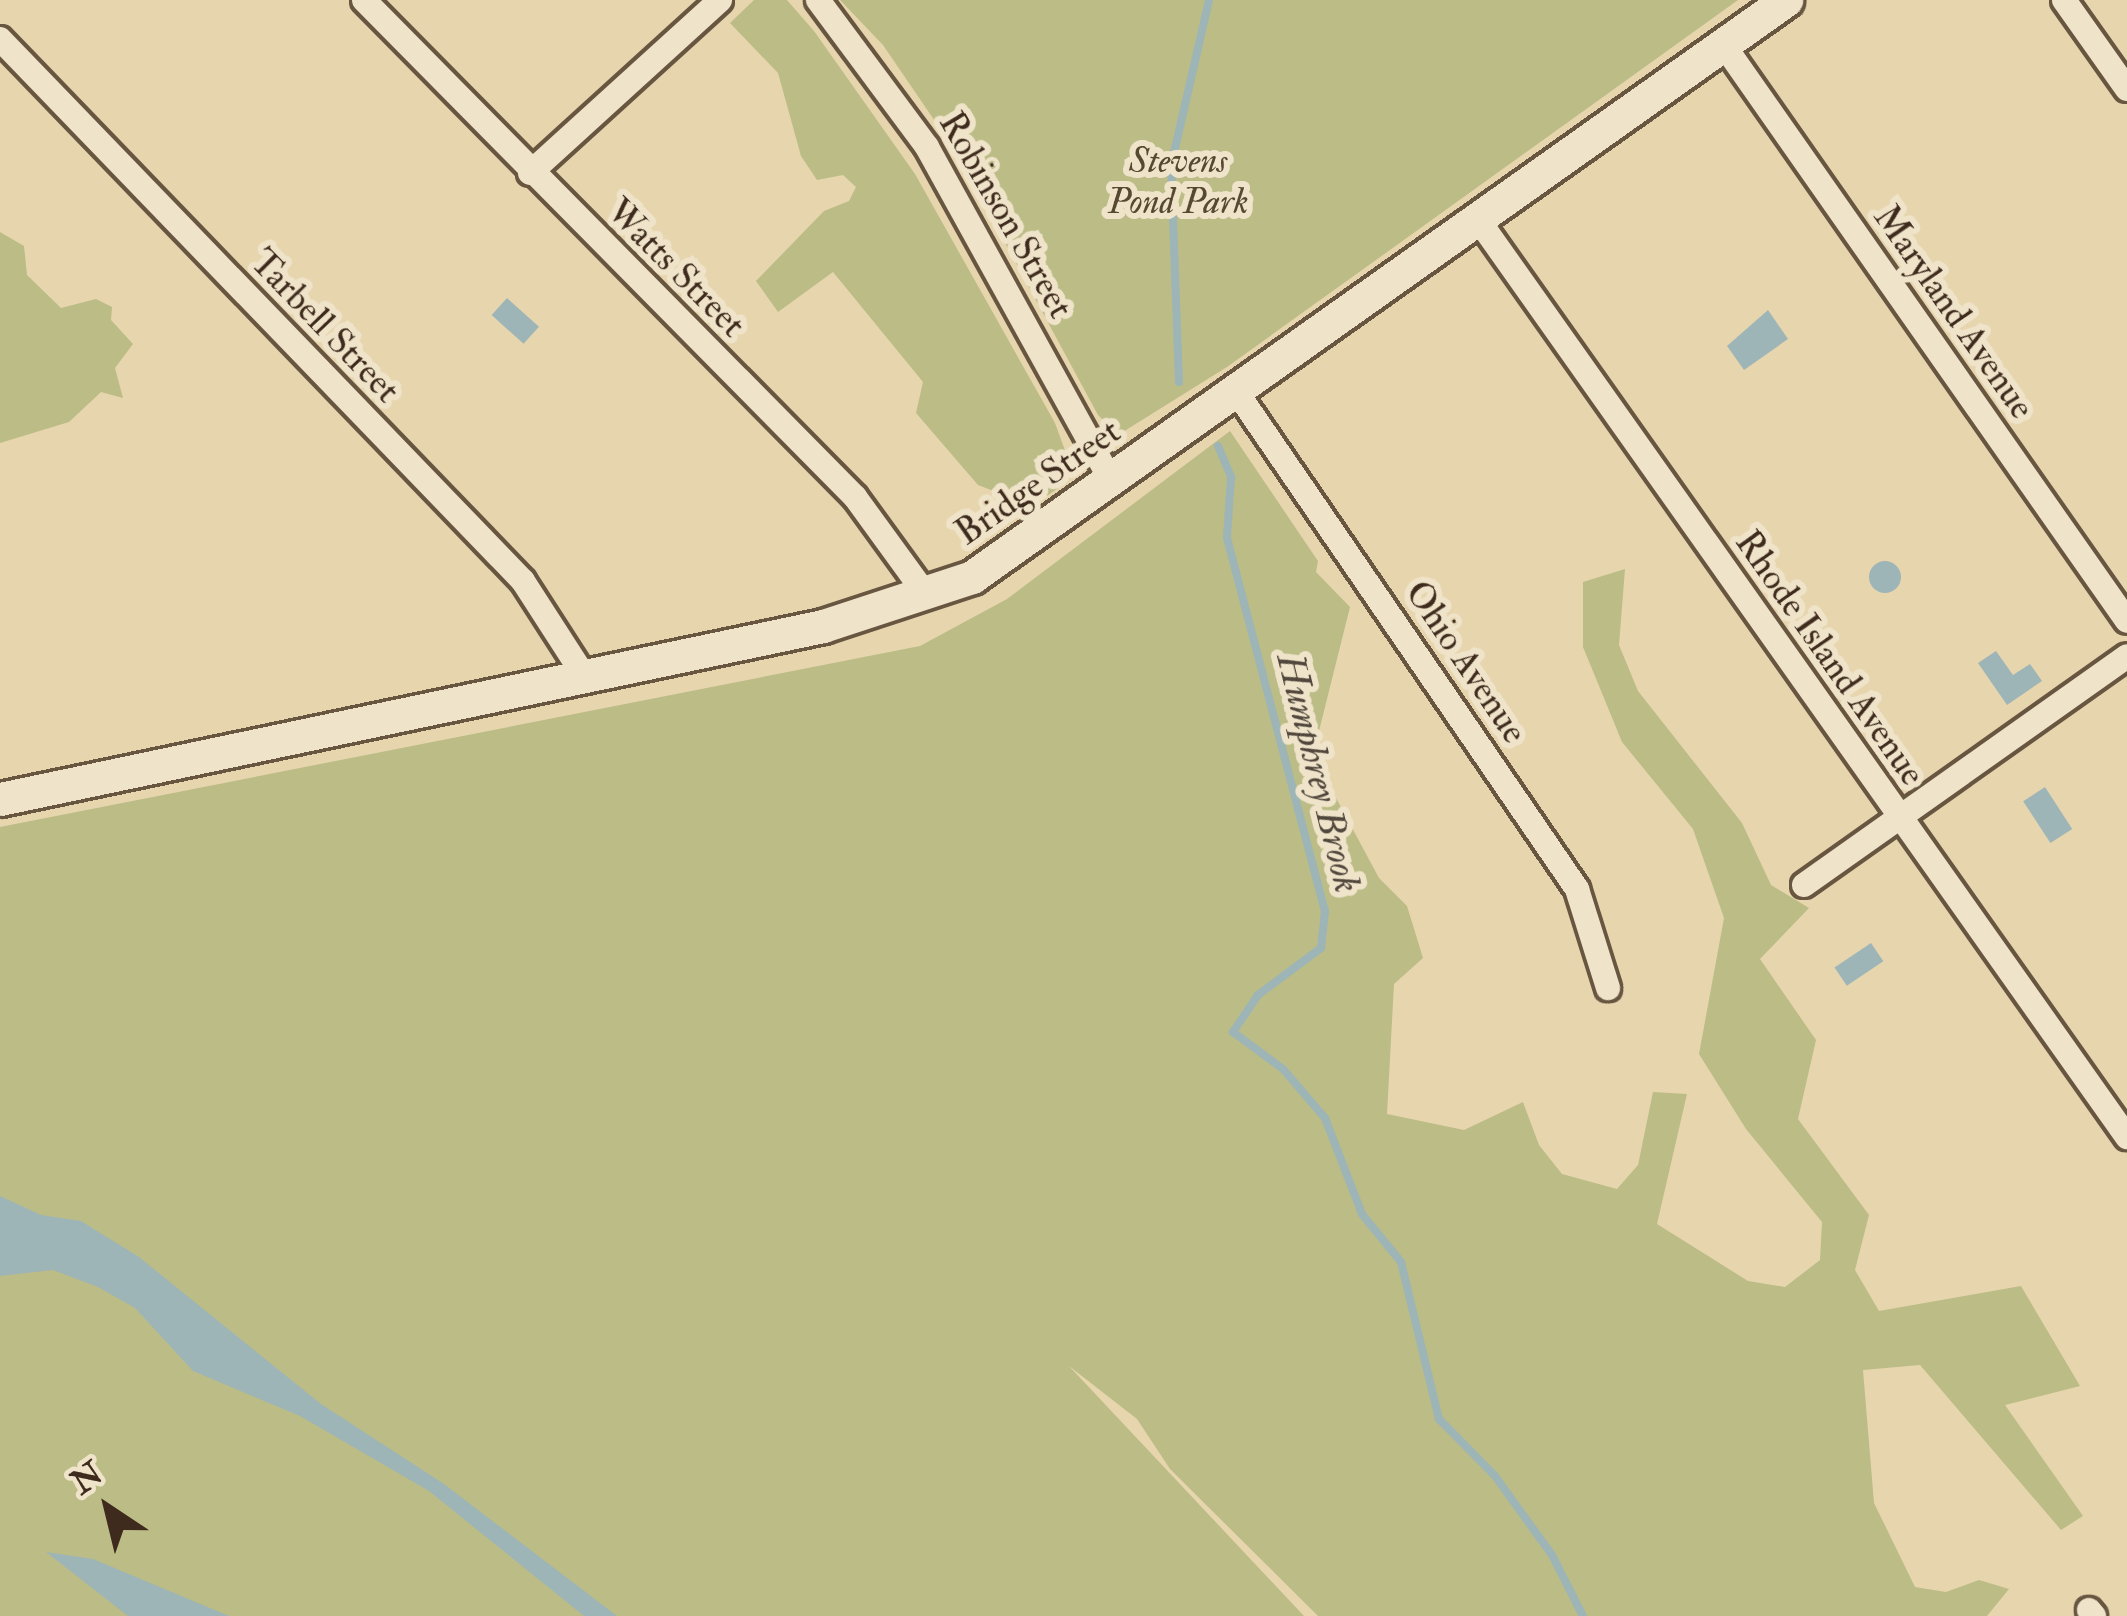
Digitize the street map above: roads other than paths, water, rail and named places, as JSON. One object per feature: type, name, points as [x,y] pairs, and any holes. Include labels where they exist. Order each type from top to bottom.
[{"type":"street","name":"Watts Street","points":[[364,0],[855,497],[927,596]]},
{"type":"street","points":[[530,173],[719,0]]},
{"type":"street","name":"Robinson Street","points":[[818,0],[927,147],[1111,480]]},
{"type":"street","name":"Bridge Street","points":[[0,799],[927,596],[1005,559],[1786,0]]},
{"type":"street","points":[[2064,0],[2127,89]]},
{"type":"street","name":"Tarbell Street","points":[[0,39],[523,581],[583,674]]},
{"type":"street","name":"Maryland Avenue","points":[[1723,44],[2127,621]]},
{"type":"street","name":"Rhode Island Avenue","points":[[1477,218],[2127,1138]]},
{"type":"street","name":"Ohio Avenue","points":[[1235,391],[1576,889],[1608,988]]},
{"type":"street","points":[[1804,885],[2127,656]]},
{"type":"water","points":[[507,298],[539,327],[524,344],[492,315]]},
{"type":"water","points":[[1768,310],[1788,339],[1744,370],[1727,346]]},
{"type":"water","points":[[1885,561],[1896,566],[1901,577],[1896,588],[1885,593],[1874,588],[1869,577],[1874,566]]},
{"type":"water","points":[[1996,651],[2013,675],[2030,664],[2042,681],[2007,705],[1978,663]]},
{"type":"water","points":[[2045,787],[2072,829],[2050,843],[2023,801]]},
{"type":"water","points":[[1871,943],[1883,961],[1847,986],[1835,968]]},
{"type":"water","points":[[0,1196],[41,1215],[81,1221],[139,1257],[321,1404],[444,1484],[617,1616],[584,1616],[429,1491],[300,1416],[193,1371],[135,1308],[98,1287],[53,1270],[0,1276]]},
{"type":"water","points":[[46,1552],[93,1559],[229,1616],[128,1616]]},
{"type":"waterway","name":"Humphrey Brook","points":[[1179,382],[1171,166],[1209,0]]},
{"type":"waterway","name":"Humphrey Brook","points":[[1218,446],[1231,477],[1227,538],[1325,911],[1321,948],[1258,995],[1233,1032],[1283,1069],[1325,1118],[1362,1214],[1401,1262],[1439,1419],[1495,1476],[1552,1555],[1583,1616]]},
{"type":"park label","name":"Stevens Pond Park","points":[[1178,180]]}]
